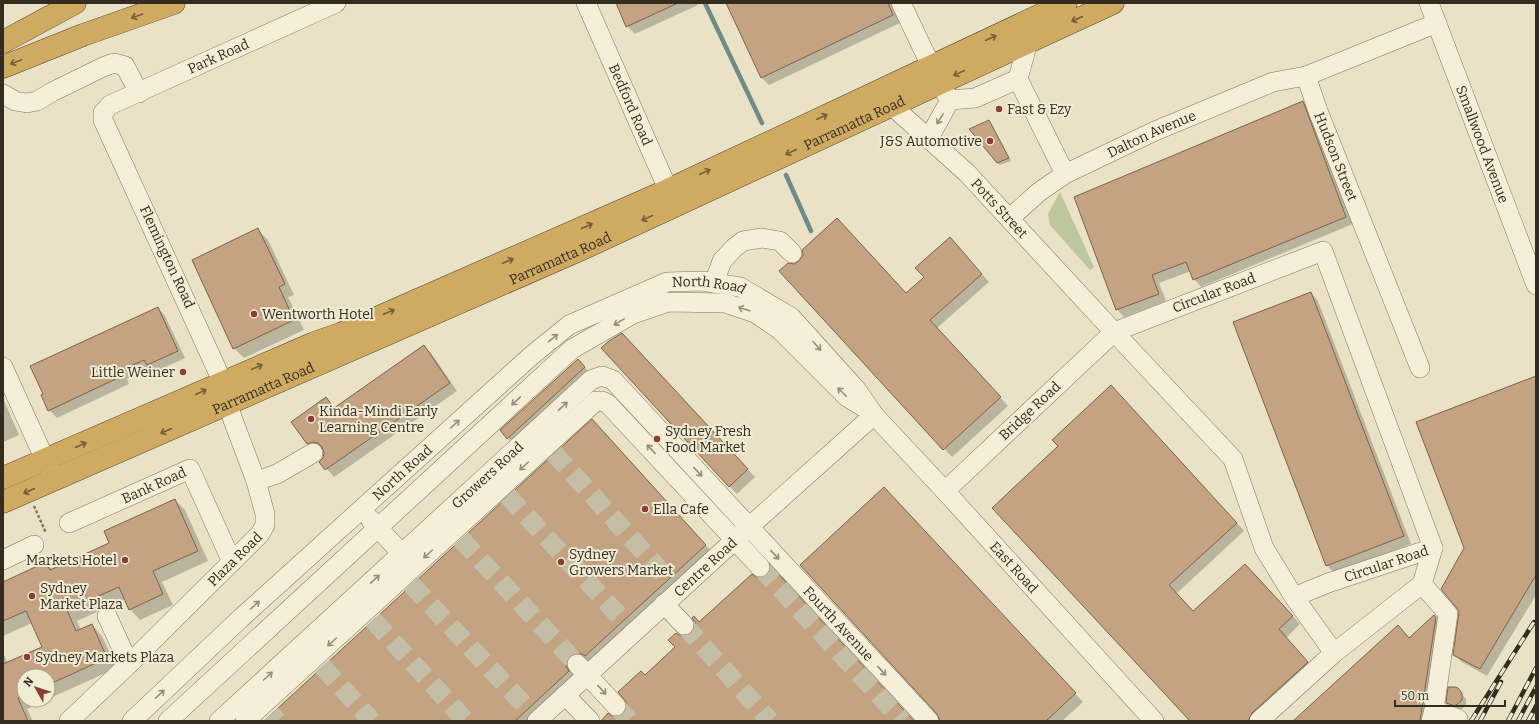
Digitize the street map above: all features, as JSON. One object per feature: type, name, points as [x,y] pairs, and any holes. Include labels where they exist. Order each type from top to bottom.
[{"type":"highway","points":[[3,28],[75,3]]},
{"type":"highway","points":[[3,42],[75,3]]},
{"type":"highway","points":[[3,67],[83,35],[174,3]]},
{"type":"highway","name":"Parramatta Road","points":[[940,83],[1066,3]]},
{"type":"highway","name":"Parramatta Road","points":[[3,478],[50,470],[228,404],[582,249],[672,198],[888,96],[940,83],[1113,3]]},
{"type":"highway","name":"Parramatta Road","points":[[3,502],[50,470],[221,383],[544,245],[672,198]]},
{"type":"street","name":"Park Road","points":[[103,113],[110,106],[139,92],[336,3]]},
{"type":"street","name":"Bedford Road","points":[[586,3],[672,198]]},
{"type":"street","points":[[901,3],[940,83],[929,138]]},
{"type":"street","name":"Smallwood Avenue","points":[[1432,4],[1437,23],[1536,285]]},
{"type":"street","points":[[1306,76],[1437,23]]},
{"type":"street","points":[[1028,42],[1018,79],[1065,174]]},
{"type":"street","points":[[3,94],[15,101],[27,103],[37,101],[52,92],[114,63],[125,66],[139,92]]},
{"type":"street","name":"Dalton Avenue","points":[[1010,218],[1039,192],[1065,174],[1155,131],[1273,82],[1306,76]]},
{"type":"street","name":"Hudson Street","points":[[1306,76],[1318,111],[1420,368]]},
{"type":"street","points":[[940,83],[975,98],[1018,79]]},
{"type":"street","name":"Potts Street","points":[[888,96],[929,138],[967,173],[1114,332]]},
{"type":"street","name":"Flemington Road","points":[[103,113],[103,120],[218,372],[228,404]]},
{"type":"street","points":[[714,283],[722,261],[743,241],[762,238],[780,241],[792,253]]},
{"type":"street","name":"Circular Road","points":[[1114,332],[1323,251],[1432,544],[1292,594]]},
{"type":"street","name":"North Road","points":[[132,721],[241,618],[531,356],[569,325],[667,282],[702,281],[740,287],[791,317],[856,389],[874,415]]},
{"type":"street","points":[[168,721],[572,349],[633,314],[668,302],[725,303],[755,313],[780,330],[847,397],[874,415]]},
{"type":"street","points":[[1114,332],[1233,459],[1264,548],[1292,594],[1334,653]]},
{"type":"street","name":"Bridge Road","points":[[945,491],[1114,332]]},
{"type":"street","points":[[3,367],[50,470]]},
{"type":"street","name":"Growers Road","points":[[545,443],[591,380],[602,376],[613,380],[742,533]]},
{"type":"street","name":"Growers Road","points":[[245,721],[261,704],[364,610],[402,569],[452,529],[545,443],[596,401],[602,401],[608,404],[742,533]]},
{"type":"street","name":"Plaza Road","points":[[69,721],[129,664],[260,534],[265,525],[265,514],[256,481],[228,404]]},
{"type":"street","name":"East Road","points":[[874,415],[1154,721]]},
{"type":"street","name":"Centre Road","points":[[535,716],[565,695],[582,669],[629,626],[664,604],[674,585],[742,533],[874,415]]},
{"type":"street","points":[[256,481],[277,474],[313,453]]},
{"type":"street","name":"Bank Road","points":[[69,524],[190,469],[232,562]]},
{"type":"street","points":[[361,509],[378,528],[402,569]]},
{"type":"street","points":[[742,533],[760,567]]},
{"type":"street","name":"Fourth Avenue","points":[[742,533],[929,721]]},
{"type":"street","points":[[1259,721],[1334,653],[1422,584],[1432,544]]},
{"type":"street","points":[[3,560],[34,545]]},
{"type":"street","points":[[1422,584],[1448,614],[1433,715],[1458,719]]},
{"type":"street","points":[[664,604],[684,625]]},
{"type":"street","points":[[107,616],[129,664]]},
{"type":"street","points":[[582,669],[616,706]]},
{"type":"street","points":[[565,695],[590,721]]},
{"type":"street","name":"Growers Road","points":[[219,721],[261,704]]},
{"type":"path","points":[[34,506],[40,518]]},
{"type":"green space","points":[[1060,192],[1094,267],[1090,270],[1050,225],[1048,214]]},
{"type":"building","points":[[616,3],[678,3],[626,27]]},
{"type":"building","points":[[726,3],[888,3],[893,15],[761,78]]},
{"type":"building","points":[[1303,101],[1346,217],[1193,280],[1186,262],[1152,275],[1159,294],[1116,310],[1074,197]]},
{"type":"building","points":[[989,120],[1009,158],[997,163],[969,129]]},
{"type":"building","points":[[837,218],[906,293],[924,277],[915,268],[950,237],[982,274],[930,320],[1001,397],[943,450],[779,271],[788,263],[794,264],[799,261],[803,255],[802,250]]},
{"type":"building","name":"Wentworth Hotel","points":[[258,228],[285,284],[279,287],[294,320],[233,349],[192,260]]},
{"type":"building","points":[[1311,292],[1404,536],[1326,566],[1233,322]]},
{"type":"building","points":[[158,307],[178,351],[147,365],[144,360],[120,371],[122,376],[48,411],[41,395],[43,394],[30,366]]},
{"type":"building","points":[[622,333],[748,469],[729,487],[601,348]]},
{"type":"building","points":[[424,345],[450,383],[325,470],[319,462],[323,458],[324,453],[322,447],[318,443],[313,442],[307,444],[291,422],[326,397],[334,408]]},
{"type":"building","points":[[578,359],[585,367],[507,439],[500,430]]},
{"type":"building","points":[[1536,376],[1536,575],[1480,669],[1453,655],[1459,611],[1441,589],[1464,548],[1416,422]]},
{"type":"building","points":[[1111,385],[1237,523],[1169,585],[1193,611],[1245,564],[1293,616],[1279,629],[1308,662],[1252,713],[1248,721],[1190,721],[992,508],[1058,446],[1052,440]]},
{"type":"building","name":"Sydney Growers Market","points":[[592,419],[706,545],[585,656],[580,653],[574,653],[570,656],[566,661],[566,667],[569,671],[515,721],[264,721]]},
{"type":"building","points":[[884,487],[1076,693],[1046,721],[940,721],[937,714],[800,565]]},
{"type":"building","points":[[175,499],[198,551],[153,571],[163,594],[129,610],[119,587],[67,610],[76,631],[92,624],[107,658],[56,681],[56,668],[16,668],[16,708],[22,708],[28,721],[3,721],[3,664],[42,647],[26,611],[3,621],[3,582],[46,562],[50,570],[109,543],[104,531]]},
{"type":"building","points":[[771,566],[914,721],[601,721],[608,713],[612,716],[618,717],[624,714],[627,709],[627,703],[618,692],[641,671],[645,675],[675,647],[668,640],[676,633],[681,636],[687,636],[691,633],[695,628],[695,623],[692,618],[694,616],[699,622],[752,574],[757,578],[763,578],[768,575]]},
{"type":"building","points":[[1434,615],[1436,617],[1420,721],[1293,721],[1398,625],[1409,638]]},
{"type":"building","points":[[1448,687],[1458,688],[1462,693],[1462,700],[1455,706],[1446,703]]},
{"type":"waterway","points":[[705,3],[762,123]]},
{"type":"waterway","points":[[786,175],[811,231]]},
{"type":"tunnel","points":[[553,452],[668,579]]},
{"type":"tunnel","points":[[507,495],[624,621]]},
{"type":"tunnel","points":[[461,539],[577,664]]},
{"type":"tunnel","points":[[760,567],[903,721]]},
{"type":"tunnel","points":[[411,584],[528,709]]},
{"type":"tunnel","points":[[373,620],[466,721]]},
{"type":"tunnel","points":[[684,625],[770,721]]},
{"type":"tunnel","points":[[322,666],[372,721]]},
{"type":"tunnel","points":[[616,706],[630,721]]},
{"type":"tunnel","points":[[271,714],[277,721]]},
{"type":"railway","points":[[1471,721],[1534,622]]},
{"type":"railway","points":[[1508,721],[1536,668]]},
{"type":"railway","points":[[1480,721],[1501,682]]},
{"type":"railway","points":[[1518,721],[1536,687]]},
{"type":"railway","points":[[1528,721],[1536,706]]},
{"type":"place","name":"Fast & Ezy","points":[[999,109]]},
{"type":"place","name":"J&S Automotive","points":[[990,141]]},
{"type":"place","name":"Wentworth Hotel","points":[[254,314]]},
{"type":"place","name":"Little Weiner","points":[[183,372]]},
{"type":"place","name":"Kinda-Mindi Early Learning Centre","points":[[311,419]]},
{"type":"place","name":"Sydney Fresh Food Market","points":[[657,439]]},
{"type":"place","name":"Ella Cafe","points":[[645,509]]},
{"type":"place","name":"Markets Hotel","points":[[125,560]]},
{"type":"place","name":"Sydney Growers Market","points":[[561,562]]},
{"type":"place","name":"Sydney Market Plaza","points":[[32,596]]},
{"type":"place","name":"Sydney Markets Plaza","points":[[27,657]]}]
